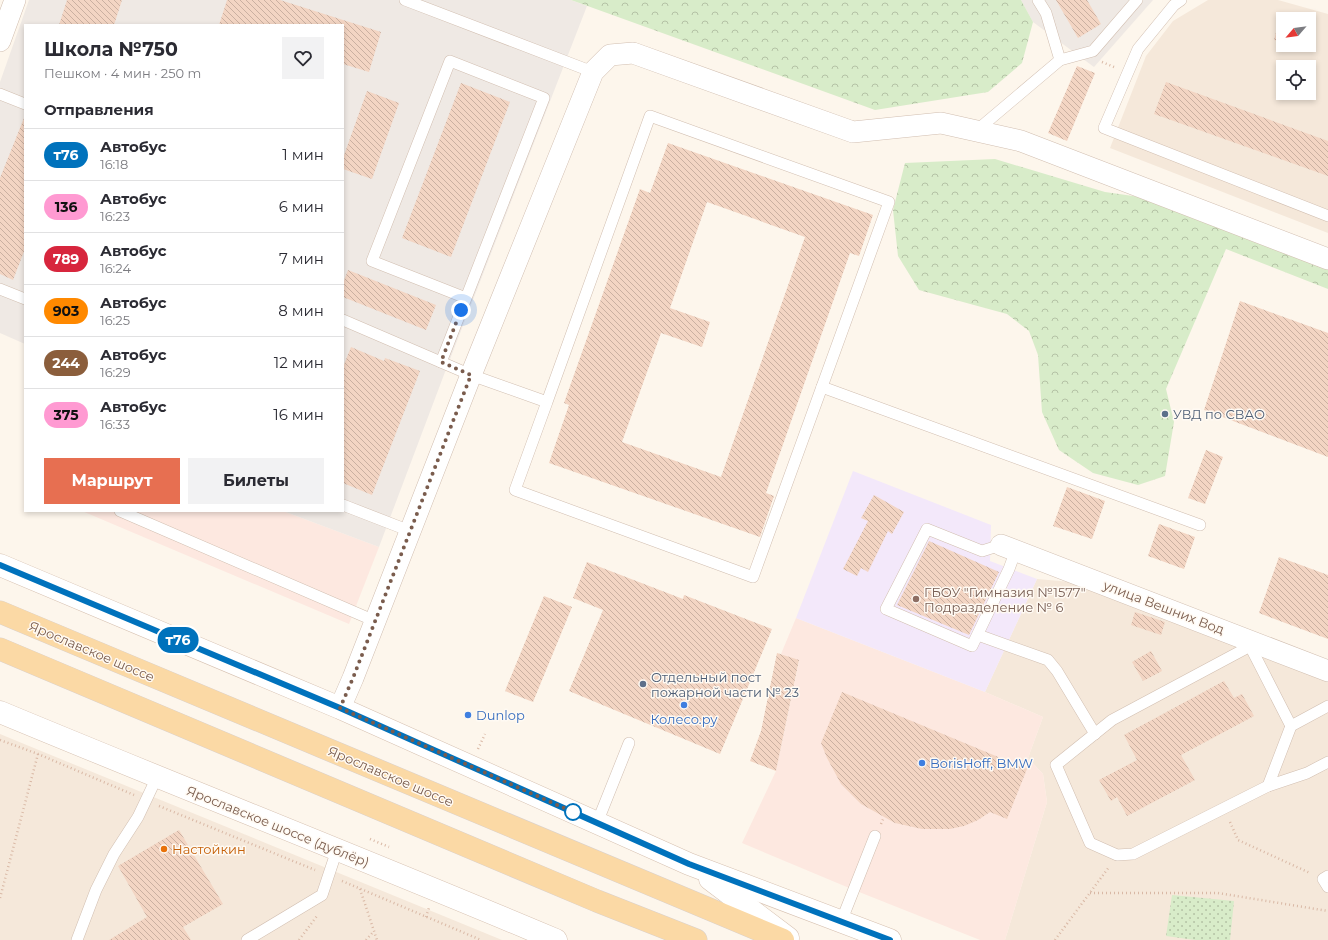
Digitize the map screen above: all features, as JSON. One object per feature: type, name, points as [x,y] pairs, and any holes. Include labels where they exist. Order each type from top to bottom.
[{"type":"main road","name":"Ярославское шоссе","points":[[0,612],[782,940]]},
{"type":"main road","points":[[0,649],[597,901],[696,940]]},
{"type":"street","points":[[0,41],[15,0]]},
{"type":"street","points":[[340,708],[471,375],[593,72],[610,55],[633,53],[853,132],[941,123],[1021,141],[1328,260]]},
{"type":"street","name":"улица Вешних Вод","points":[[1008,547],[1253,644],[1328,671]]},
{"type":"street","points":[[0,565],[340,708],[689,864],[890,940]]},
{"type":"street","name":"Ярославское шоссе (дублёр)","points":[[0,712],[157,778],[435,889],[556,940]]},
{"type":"street","points":[[689,864],[790,940]]},
{"type":"lane","points":[[405,0],[593,72]]},
{"type":"lane","points":[[1038,0],[1046,13],[1060,60]]},
{"type":"lane","points":[[976,131],[1060,60],[1093,50],[1137,0]]},
{"type":"lane","points":[[1181,0],[1174,5],[1138,49],[1104,128],[1328,216]]},
{"type":"lane","points":[[441,362],[466,298],[544,98],[450,61],[372,261],[466,298]]},
{"type":"lane","points":[[0,94],[24,104]]},
{"type":"lane","points":[[650,116],[889,202],[754,577],[515,490],[547,402],[650,116]]},
{"type":"lane","points":[[0,289],[24,300]]},
{"type":"lane","points":[[344,320],[471,375],[547,402]]},
{"type":"lane","points":[[822,387],[1200,525]]},
{"type":"lane","points":[[344,505],[410,531]]},
{"type":"lane","points":[[122,512],[375,621]]},
{"type":"lane","points":[[927,529],[982,551],[1008,547],[1009,569],[978,635],[972,646],[886,609],[927,529]]},
{"type":"lane","points":[[978,635],[1048,660],[1057,671],[1094,734]]},
{"type":"lane","points":[[1291,726],[1253,644],[1112,720],[1056,765],[1090,844],[1117,855],[1133,854],[1268,786],[1307,773],[1328,762]]},
{"type":"lane","points":[[1268,786],[1291,726],[1328,706]]},
{"type":"lane","points":[[596,823],[629,744]]},
{"type":"lane","points":[[77,940],[96,890],[114,854],[138,817],[157,778]]},
{"type":"lane","points":[[841,922],[875,836]]},
{"type":"lane","points":[[247,940],[322,895],[337,850]]},
{"type":"path","points":[[1087,53],[1104,63],[1128,73]]},
{"type":"path","points":[[0,740],[38,754],[360,888],[475,939],[481,940]]},
{"type":"path","points":[[0,898],[38,754]]},
{"type":"path","points":[[1224,808],[1238,840],[1326,881]]},
{"type":"path","points":[[370,839],[390,848]]},
{"type":"path","points":[[1055,940],[1117,855]]},
{"type":"path","points":[[360,888],[377,940]]},
{"type":"path","points":[[1090,893],[1218,893],[1328,912]]},
{"type":"path","points":[[366,940],[374,931]]},
{"type":"shaded area","points":[[29,0],[571,0],[587,6],[379,547],[286,512],[344,512],[344,24],[24,24],[24,344],[0,333],[0,82]]},
{"type":"shaded area","points":[[1021,0],[1153,0],[1094,67],[1033,22]]},
{"type":"shaded area","points":[[1208,0],[1278,0],[1328,14],[1328,233],[1110,148],[1146,56],[1173,21]]},
{"type":"shaded area","name":"ГБОУ \"Гимназия №1577\" Подразделение № 6","points":[[853,471],[991,525],[990,561],[1037,579],[985,692],[796,618]]},
{"type":"shaded area","points":[[84,512],[286,512],[379,547],[349,624]]},
{"type":"shaded area","points":[[1037,579],[1071,582],[1328,680],[1328,940],[1005,940],[1047,802],[1043,774],[1028,758],[1043,717],[985,692]]},
{"type":"shaded area","points":[[796,618],[985,692],[1043,717],[1028,758],[1043,774],[1047,802],[1005,940],[980,940],[854,890],[742,843],[776,771],[799,661],[781,654]]},
{"type":"shaded area","points":[[0,734],[29,746],[502,940],[0,940]]},
{"type":"green space","points":[[571,0],[1021,0],[1033,22],[1022,63],[988,92],[875,110]]},
{"type":"green space","points":[[995,159],[1105,192],[1161,200],[1328,265],[1328,289],[1226,249],[1166,389],[1174,422],[1165,476],[1138,485],[1093,473],[1059,450],[1042,412],[1038,355],[1029,331],[1007,314],[919,290],[898,256],[893,210],[905,163]]},
{"type":"green space","points":[[1172,895],[1234,901],[1230,940],[1195,940],[1166,936]]},
{"type":"building","points":[[67,0],[122,0],[114,24],[59,24]]},
{"type":"building","points":[[227,0],[280,0],[381,32],[369,72],[344,64],[344,24],[219,24]]},
{"type":"building","points":[[1056,0],[1087,0],[1101,24],[1078,38]]},
{"type":"building","points":[[1077,66],[1095,73],[1067,141],[1048,133]]},
{"type":"building","points":[[1166,82],[1328,141],[1328,176],[1154,114]]},
{"type":"building","points":[[461,83],[510,102],[451,257],[402,238]]},
{"type":"building","points":[[367,91],[399,103],[372,179],[344,169],[344,155]]},
{"type":"building","points":[[24,118],[24,252],[13,280],[0,274],[0,178]]},
{"type":"building","points":[[668,143],[873,215],[859,256],[850,253],[766,493],[774,496],[760,537],[549,463],[569,405],[564,403],[640,189],[650,193]],"holes":[[[707,202],[805,237],[721,477],[622,442],[661,333],[702,347],[710,322],[670,308]]]},
{"type":"building","points":[[348,270],[436,305],[426,330],[344,297],[344,280]]},
{"type":"building","points":[[1240,301],[1328,333],[1328,457],[1204,410]]},
{"type":"building","points":[[351,347],[384,361],[385,358],[420,371],[372,495],[344,483],[344,364]]},
{"type":"building","points":[[1206,450],[1223,457],[1205,504],[1188,498]]},
{"type":"building","points":[[1067,487],[1105,501],[1092,539],[1053,526]]},
{"type":"building","points":[[874,495],[904,512],[892,534],[888,531],[868,572],[861,568],[857,576],[843,569],[868,521],[861,518]]},
{"type":"building","points":[[1159,524],[1195,537],[1184,569],[1148,556]]},
{"type":"building","points":[[929,541],[999,572],[969,635],[897,605]]},
{"type":"building","points":[[1279,557],[1328,575],[1328,639],[1259,613]]},
{"type":"building","points":[[587,562],[683,599],[684,595],[772,629],[720,754],[569,691],[603,610],[573,598]]},
{"type":"building","points":[[544,596],[572,607],[533,702],[505,691]]},
{"type":"building","points":[[1135,612],[1165,622],[1161,635],[1131,625]]},
{"type":"building","points":[[1151,651],[1162,671],[1143,681],[1132,662]]},
{"type":"building","points":[[777,653],[799,660],[776,771],[750,761],[761,731]]},
{"type":"building","points":[[1224,681],[1234,698],[1242,694],[1254,716],[1181,755],[1195,780],[1127,816],[1117,797],[1111,801],[1099,780],[1137,760],[1124,735]]},
{"type":"building","name":"BorisHoff, BMW","points":[[842,692],[1027,769],[1007,819],[990,812],[978,820],[964,826],[950,829],[922,829],[895,823],[861,804],[841,784],[821,743]]},
{"type":"building","points":[[179,830],[223,904],[183,927],[191,940],[109,940],[147,917],[118,866]]},
{"type":"bus line","name":"т76","points":[[0,565],[340,708],[689,864],[890,940]]},
{"type":"place","name":"УВД по СВАО","points":[[1165,414]]},
{"type":"place","name":"ГБОУ \"Гимназия №1577\" Подразделение № 6","points":[[916,599]]},
{"type":"place","name":"Отдельный пост пожарной части № 23","points":[[643,684]]},
{"type":"place","name":"Колесо.ру","points":[[684,705]]},
{"type":"place","name":"Dunlop","points":[[468,715]]},
{"type":"place","name":"BorisHoff, BMW","points":[[922,763]]},
{"type":"place","name":"Настойкин","points":[[164,849]]},
{"type":"route","points":[[461,310],[441,362],[471,375],[340,708],[573,812]]}]
